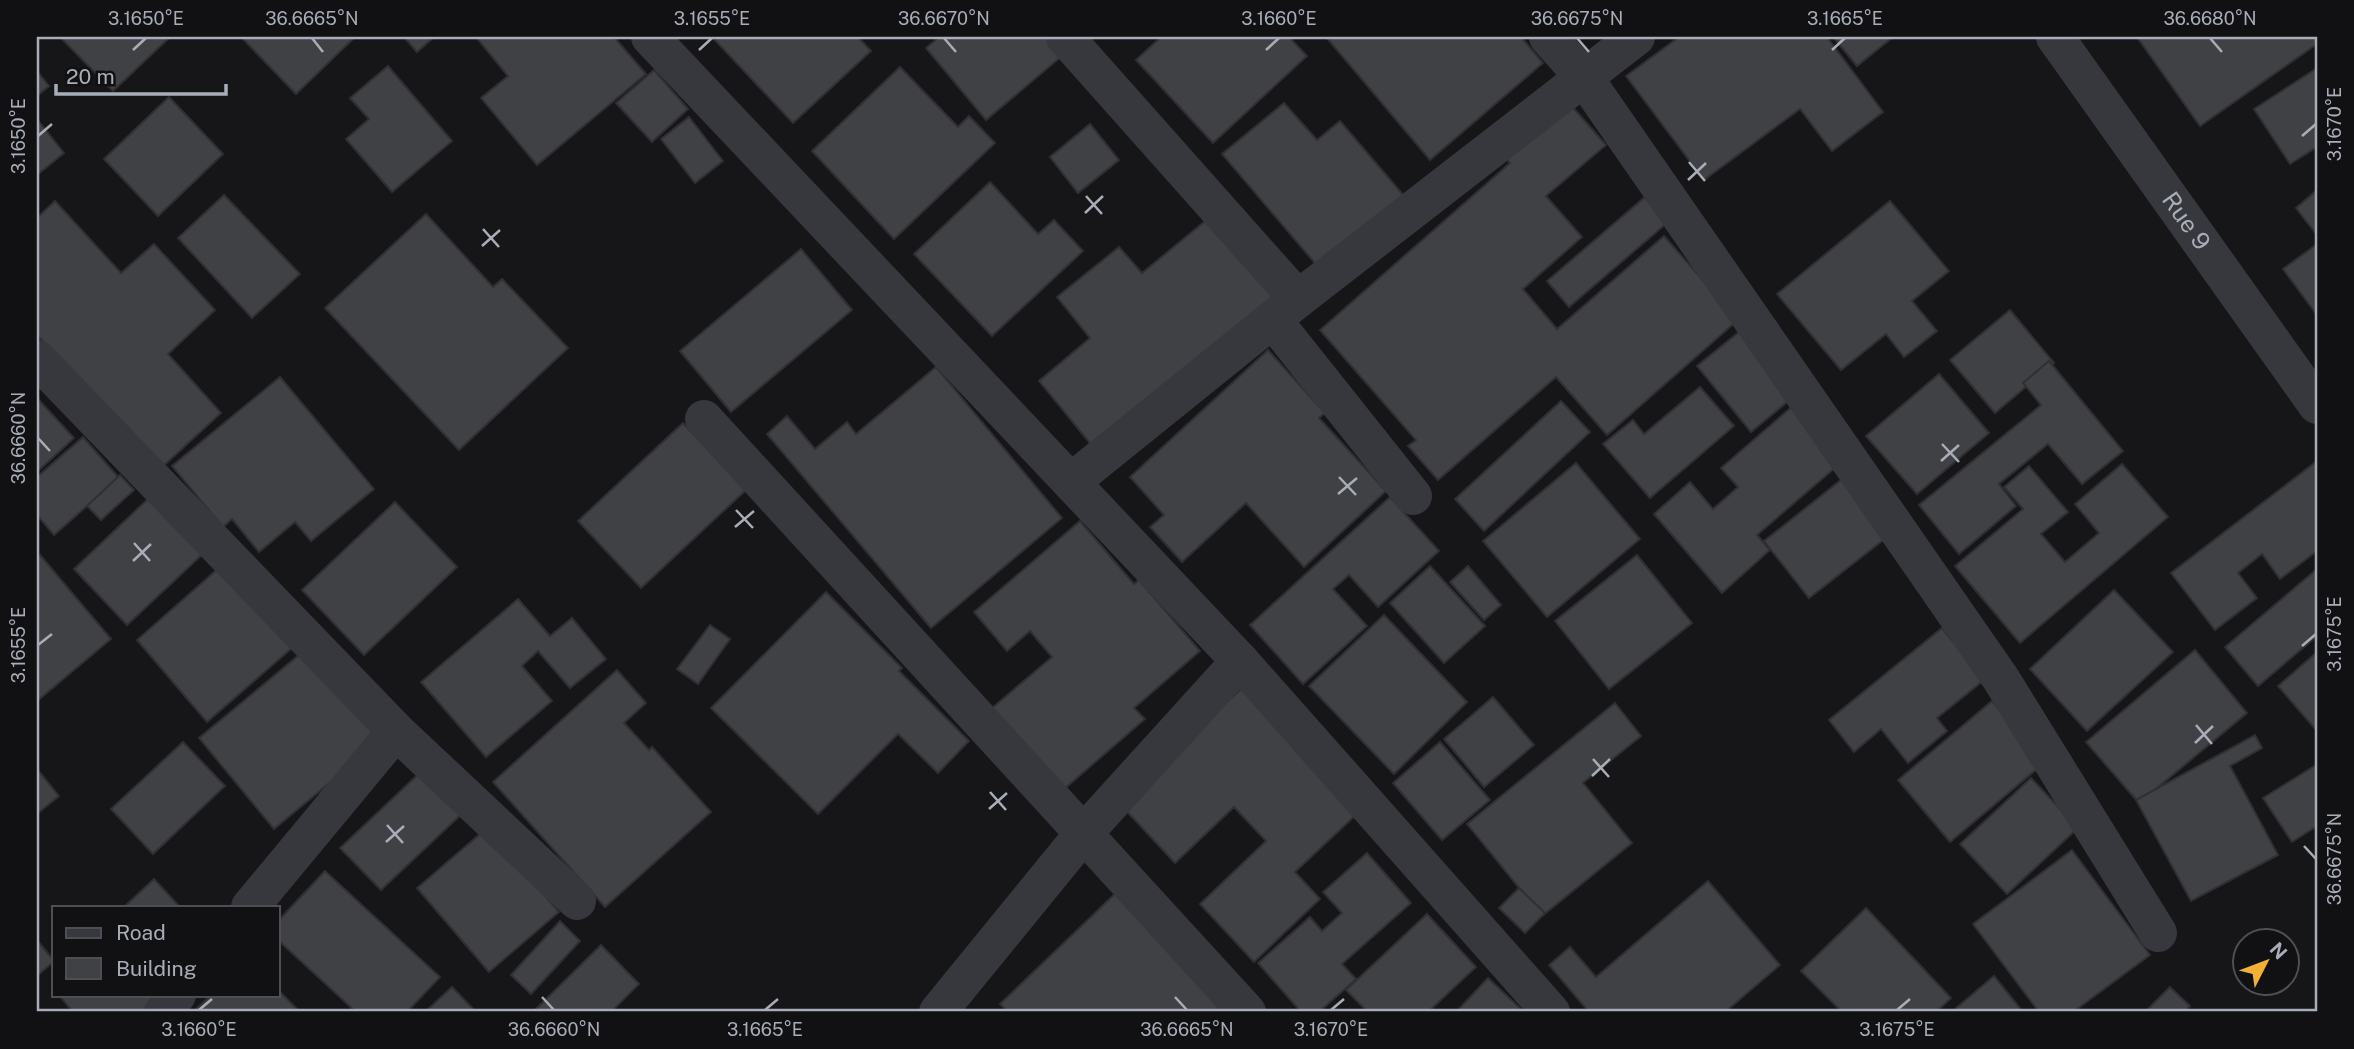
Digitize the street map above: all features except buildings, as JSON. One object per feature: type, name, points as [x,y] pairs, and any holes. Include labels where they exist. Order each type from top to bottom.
[{"type":"street","points":[[650,37],[1240,661],[1551,1012]]},
{"type":"street","points":[[1065,37],[1285,310],[1413,496]]},
{"type":"street","points":[[1548,37],[1583,76],[2001,679],[2158,933]]},
{"type":"street","points":[[1071,482],[1285,310],[1636,37]]},
{"type":"street","name":"Rue 9","points":[[2055,37],[2317,405]]},
{"type":"street","points":[[37,359],[396,731],[577,901]]},
{"type":"street","points":[[704,419],[1247,1012]]},
{"type":"street","points":[[938,1012],[1084,833],[1240,661]]},
{"type":"street","points":[[251,906],[396,731]]},
{"type":"street","points":[[163,1012],[176,996]]}]
